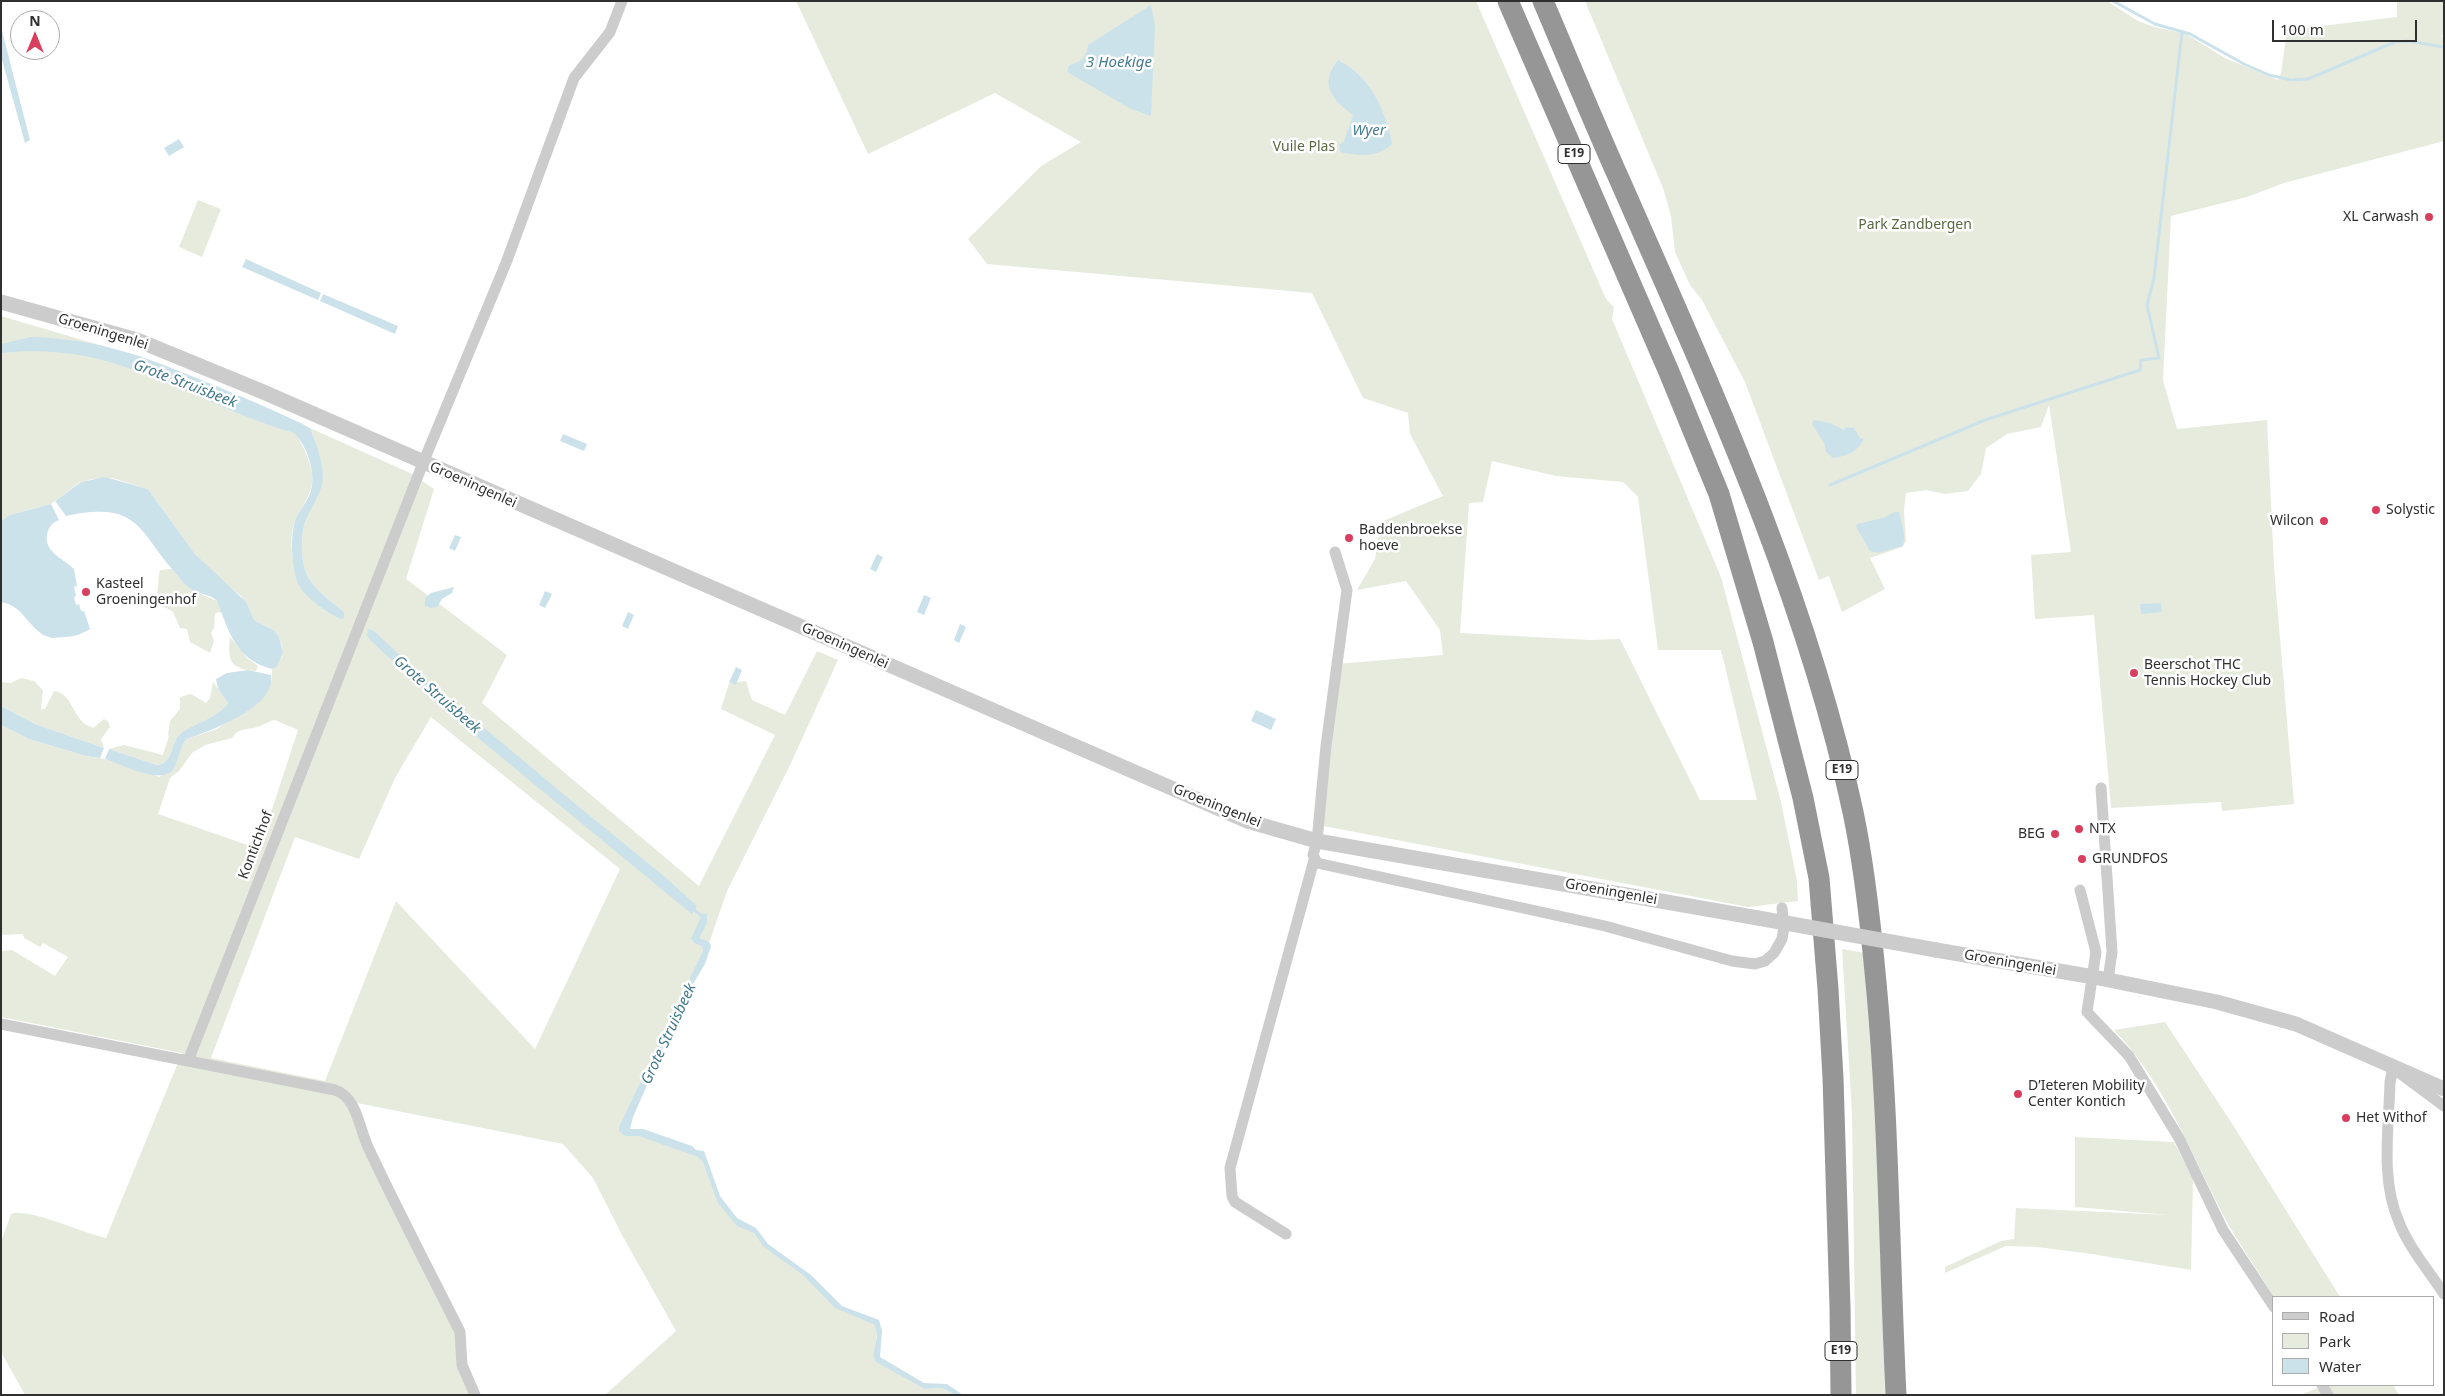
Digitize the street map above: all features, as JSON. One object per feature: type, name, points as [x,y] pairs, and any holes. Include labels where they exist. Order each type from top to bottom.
[{"type":"highway","name":"E19","points":[[1508,1],[1669,372],[1719,494],[1761,633],[1803,798],[1819,878],[1828,999],[1840,1298],[1841,1395]]},
{"type":"highway","name":"E19","points":[[1544,1],[1677,309],[1762,514],[1811,657],[1853,814],[1870,924],[1882,1043],[1889,1152],[1891,1290],[1896,1395]]},
{"type":"street","name":"Groeningenlei","points":[[423,463],[506,263],[574,78],[610,32],[622,1]]},
{"type":"street","name":"Groeningenlei","points":[[1,302],[137,340],[261,391],[1247,821],[1317,841],[2101,979],[2217,1002],[2296,1024],[2444,1089]]},
{"type":"street","name":"Kontichhof","points":[[188,1061],[423,463]]},
{"type":"street","points":[[1286,1234],[1235,1202],[1230,1186],[1230,1168],[1314,860],[1326,746],[1347,590],[1336,552]]},
{"type":"street","points":[[2101,788],[2112,952],[2101,979],[2086,1004],[2087,1012],[2130,1056],[2179,1138],[2223,1230],[2272,1304]]},
{"type":"street","points":[[1314,860],[1317,863],[1354,872],[1605,926],[1732,961],[1754,964],[1765,961],[1774,953],[1782,939],[1784,927],[1782,908]]},
{"type":"street","points":[[2080,890],[2101,979]]},
{"type":"street","points":[[1,1024],[335,1090],[346,1094],[352,1102],[368,1147],[460,1332],[462,1365],[475,1395]]},
{"type":"street","name":"Groeningenlei","points":[[2393,1068],[2444,1106]]},
{"type":"street","points":[[2393,1068],[2390,1082],[2389,1193],[2399,1225],[2444,1294]]},
{"type":"green space","name":"Vuile Plas","points":[[796,1],[1476,1],[1606,299],[1614,307],[1612,319],[1721,577],[1781,802],[1797,881],[1798,901],[1748,907],[1318,825],[1337,664],[1443,655],[1440,630],[1406,581],[1357,590],[1375,559],[1381,522],[1443,496],[1410,434],[1408,413],[1363,398],[1312,293],[987,264],[968,239],[1041,166],[1081,142],[995,93],[868,154]],"holes":[[[1492,461],[1556,476],[1623,482],[1638,497],[1658,650],[1721,650],[1757,800],[1700,800],[1620,639],[1590,640],[1460,633],[1469,503],[1483,502]]]},
{"type":"green space","name":"Park Zandbergen","points":[[1585,1],[2107,1],[2138,21],[2154,27],[2186,34],[2225,58],[2278,80],[2281,73],[2287,30],[2397,17],[2397,1],[2444,1],[2444,35],[2441,36],[2444,38],[2444,141],[2284,183],[2247,197],[2171,216],[2163,380],[2177,429],[2267,420],[2274,567],[2294,804],[2222,811],[2221,802],[2111,808],[2094,615],[2035,619],[2031,555],[2071,552],[2049,405],[2041,427],[2007,434],[1986,448],[1981,474],[1968,491],[1945,494],[1926,490],[1906,493],[1904,511],[1906,541],[1902,547],[1870,558],[1885,589],[1842,612],[1829,576],[1819,580],[1745,382],[1702,300],[1690,285],[1675,252],[1671,216],[1663,188]]},
{"type":"green space","points":[[198,200],[221,209],[202,257],[179,247]]},
{"type":"green space","points":[[1,316],[106,347],[304,424],[298,437],[310,466],[312,481],[311,488],[292,531],[292,552],[297,581],[344,612],[313,585],[304,567],[302,542],[304,526],[319,491],[323,475],[319,454],[310,428],[410,473],[434,489],[406,579],[507,655],[482,703],[699,886],[775,735],[721,709],[729,683],[746,681],[752,700],[785,715],[817,651],[838,660],[791,763],[727,891],[708,946],[622,1127],[701,1154],[719,1198],[734,1218],[747,1226],[765,1245],[796,1266],[840,1308],[877,1321],[876,1357],[926,1386],[926,1389],[942,1388],[955,1395],[605,1395],[676,1331],[622,1235],[593,1178],[563,1144],[352,1102],[460,1332],[462,1365],[475,1395],[25,1395],[1,1352],[1,1242],[11,1214],[30,1214],[43,1217],[106,1238],[182,1053],[1,1017],[1,951],[12,950],[55,976],[68,957],[43,943],[40,947],[24,938],[23,934],[1,935],[1,725],[29,739],[86,756],[105,759],[160,777],[187,739],[217,729],[258,702],[272,680],[272,669],[282,657],[282,647],[275,631],[254,620],[241,596],[219,579],[195,554],[148,489],[112,478],[93,479],[80,482],[51,504],[10,515],[1,521]],"holes":[[[431,717],[620,869],[535,1049],[396,901],[325,1081],[211,1058],[295,837],[359,859],[395,778]],[[275,720],[298,730],[259,849],[158,814],[170,778],[179,771],[192,753],[205,745],[232,738],[241,730]]]},
{"type":"green space","points":[[172,569],[194,591],[217,601],[222,613],[218,612],[215,614],[214,628],[211,633],[214,641],[210,653],[190,642],[187,629],[180,628],[173,612],[158,601],[157,593],[160,570]]},
{"type":"green space","points":[[230,637],[247,658],[258,666],[256,671],[241,668],[232,663],[229,653]]},
{"type":"green space","points":[[21,678],[34,681],[43,690],[41,709],[45,709],[54,691],[66,697],[80,719],[93,728],[104,719],[108,721],[110,727],[101,739],[104,748],[35,724],[1,706],[1,682],[11,683]]},
{"type":"green space","points":[[213,682],[228,703],[219,713],[181,733],[169,757],[162,764],[157,765],[109,749],[124,745],[163,755],[169,736],[170,721],[180,709],[180,697],[191,694],[206,703],[210,698]]},
{"type":"green space","points":[[1842,949],[1865,953],[1874,1050],[1885,1395],[1856,1395],[1852,1113]]},
{"type":"green space","points":[[2165,1022],[2233,1125],[2339,1296],[2273,1296],[2223,1215],[2184,1135],[2159,1090],[2131,1049],[2114,1030]]},
{"type":"green space","points":[[2075,1137],[2174,1142],[2193,1179],[2191,1270],[2085,1253],[2037,1247],[2006,1246],[1945,1273],[1945,1267],[2001,1241],[2014,1239],[2016,1208],[2169,1215],[2075,1207]]},
{"type":"green space","points":[[2323,1386],[2394,1386],[2399,1395],[2300,1395]]},
{"type":"water","name":"3 Hoekige","points":[[1151,5],[1155,27],[1151,116],[1131,109],[1067,72],[1069,65],[1080,61],[1085,56],[1088,45]]},
{"type":"water","points":[[1,27],[30,140],[25,143],[1,56]]},
{"type":"water","name":"Wyer","points":[[1338,60],[1359,75],[1375,95],[1386,119],[1392,144],[1387,149],[1367,155],[1340,152],[1339,145],[1344,141],[1353,115],[1339,104],[1330,91],[1329,77]]},
{"type":"water","points":[[179,139],[184,147],[169,156],[164,148]]},
{"type":"water","points":[[246,259],[321,293],[318,300],[242,267]]},
{"type":"water","points":[[323,294],[398,326],[395,334],[320,301]]},
{"type":"water","points":[[31,337],[78,341],[120,350],[182,372],[310,428],[317,446],[323,477],[319,494],[304,526],[302,550],[304,567],[313,585],[344,612],[344,618],[340,619],[309,598],[301,589],[296,576],[292,548],[293,532],[295,521],[310,494],[312,470],[307,453],[294,433],[242,415],[164,382],[112,363],[85,356],[54,352],[1,353],[1,344]]},
{"type":"water","points":[[1814,420],[1830,423],[1844,430],[1846,427],[1854,428],[1860,438],[1864,439],[1851,453],[1833,458],[1826,452],[1824,443],[1812,424]]},
{"type":"water","points":[[563,434],[587,444],[584,451],[560,441]]},
{"type":"water","points":[[105,477],[148,489],[195,554],[246,602],[254,620],[275,631],[279,637],[283,653],[277,666],[272,669],[260,665],[242,652],[230,634],[217,601],[210,596],[196,592],[185,584],[135,524],[124,516],[110,512],[91,512],[66,516],[55,501],[81,482]]},
{"type":"water","points":[[51,504],[59,520],[52,524],[49,529],[48,544],[54,553],[74,569],[77,586],[74,587],[76,605],[79,604],[81,611],[84,611],[90,629],[74,636],[52,638],[38,631],[22,614],[9,604],[1,602],[1,521],[10,515]]},
{"type":"water","points":[[1894,512],[1899,512],[1904,533],[1903,546],[1878,553],[1870,551],[1856,527],[1857,524],[1883,518]]},
{"type":"water","points":[[455,535],[461,537],[455,551],[449,548]]},
{"type":"water","points":[[877,554],[883,557],[876,572],[870,569]]},
{"type":"water","points":[[454,587],[452,593],[442,599],[437,607],[425,606],[425,598],[431,593]]},
{"type":"water","points":[[545,591],[552,594],[545,608],[539,605]]},
{"type":"water","points":[[924,595],[931,598],[924,615],[917,612]]},
{"type":"water","points":[[2161,603],[2162,612],[2141,614],[2140,604]]},
{"type":"water","points":[[628,612],[634,615],[628,629],[622,626]]},
{"type":"water","points":[[960,624],[966,627],[959,643],[954,640]]},
{"type":"water","points":[[368,629],[374,631],[422,676],[665,877],[697,906],[692,914],[455,719],[370,640],[367,635]]},
{"type":"water","points":[[736,667],[742,670],[736,685],[729,682]]},
{"type":"water","points":[[248,670],[271,675],[270,687],[264,697],[240,716],[187,739],[174,768],[169,773],[152,775],[105,759],[109,749],[157,765],[162,764],[169,757],[181,733],[218,713],[228,703],[218,689],[216,679],[227,673]]},
{"type":"water","points":[[1,706],[35,724],[104,748],[100,758],[86,756],[29,739],[1,725]]},
{"type":"water","points":[[1256,710],[1276,719],[1271,730],[1251,721]]},
{"type":"water","points":[[703,913],[707,914],[707,923],[699,938],[709,942],[711,946],[705,964],[690,989],[633,1117],[630,1129],[643,1129],[692,1146],[696,1150],[704,1151],[720,1196],[737,1218],[756,1228],[768,1244],[811,1275],[842,1306],[879,1320],[882,1331],[880,1357],[924,1383],[947,1384],[963,1395],[955,1395],[942,1388],[925,1389],[876,1362],[873,1356],[877,1337],[875,1325],[835,1308],[803,1275],[764,1247],[754,1233],[737,1226],[718,1203],[703,1162],[698,1157],[639,1136],[625,1136],[619,1131],[619,1127],[703,951],[702,946],[694,943],[691,938]]},
{"type":"waterway","points":[[2113,1],[2155,24],[2190,34],[2244,64],[2269,75],[2291,80],[2308,79],[2395,42],[2408,41],[2444,47]]},
{"type":"waterway","points":[[1830,485],[1985,420],[2140,370],[2141,360],[2159,358],[2147,305],[2154,278],[2182,32]]},
{"type":"waterway","name":"Grote Struisbeek","points":[[692,908],[703,917]]},
{"type":"place","name":"XL Carwash","points":[[2429,217]]},
{"type":"place","name":"Solystic","points":[[2376,510]]},
{"type":"place","name":"Wilcon","points":[[2324,521]]},
{"type":"place","name":"Baddenbroekse hoeve","points":[[1349,538]]},
{"type":"place","name":"Kasteel Groeningenhof","points":[[86,592]]},
{"type":"place","name":"Beerschot THC Tennis Hockey Club","points":[[2134,673]]},
{"type":"place","name":"NTX","points":[[2079,829]]},
{"type":"place","name":"BEG","points":[[2055,834]]},
{"type":"place","name":"GRUNDFOS","points":[[2082,859]]},
{"type":"place","name":"D’Ieteren Mobility Center Kontich","points":[[2018,1094]]},
{"type":"place","name":"Het Withof","points":[[2346,1118]]}]
